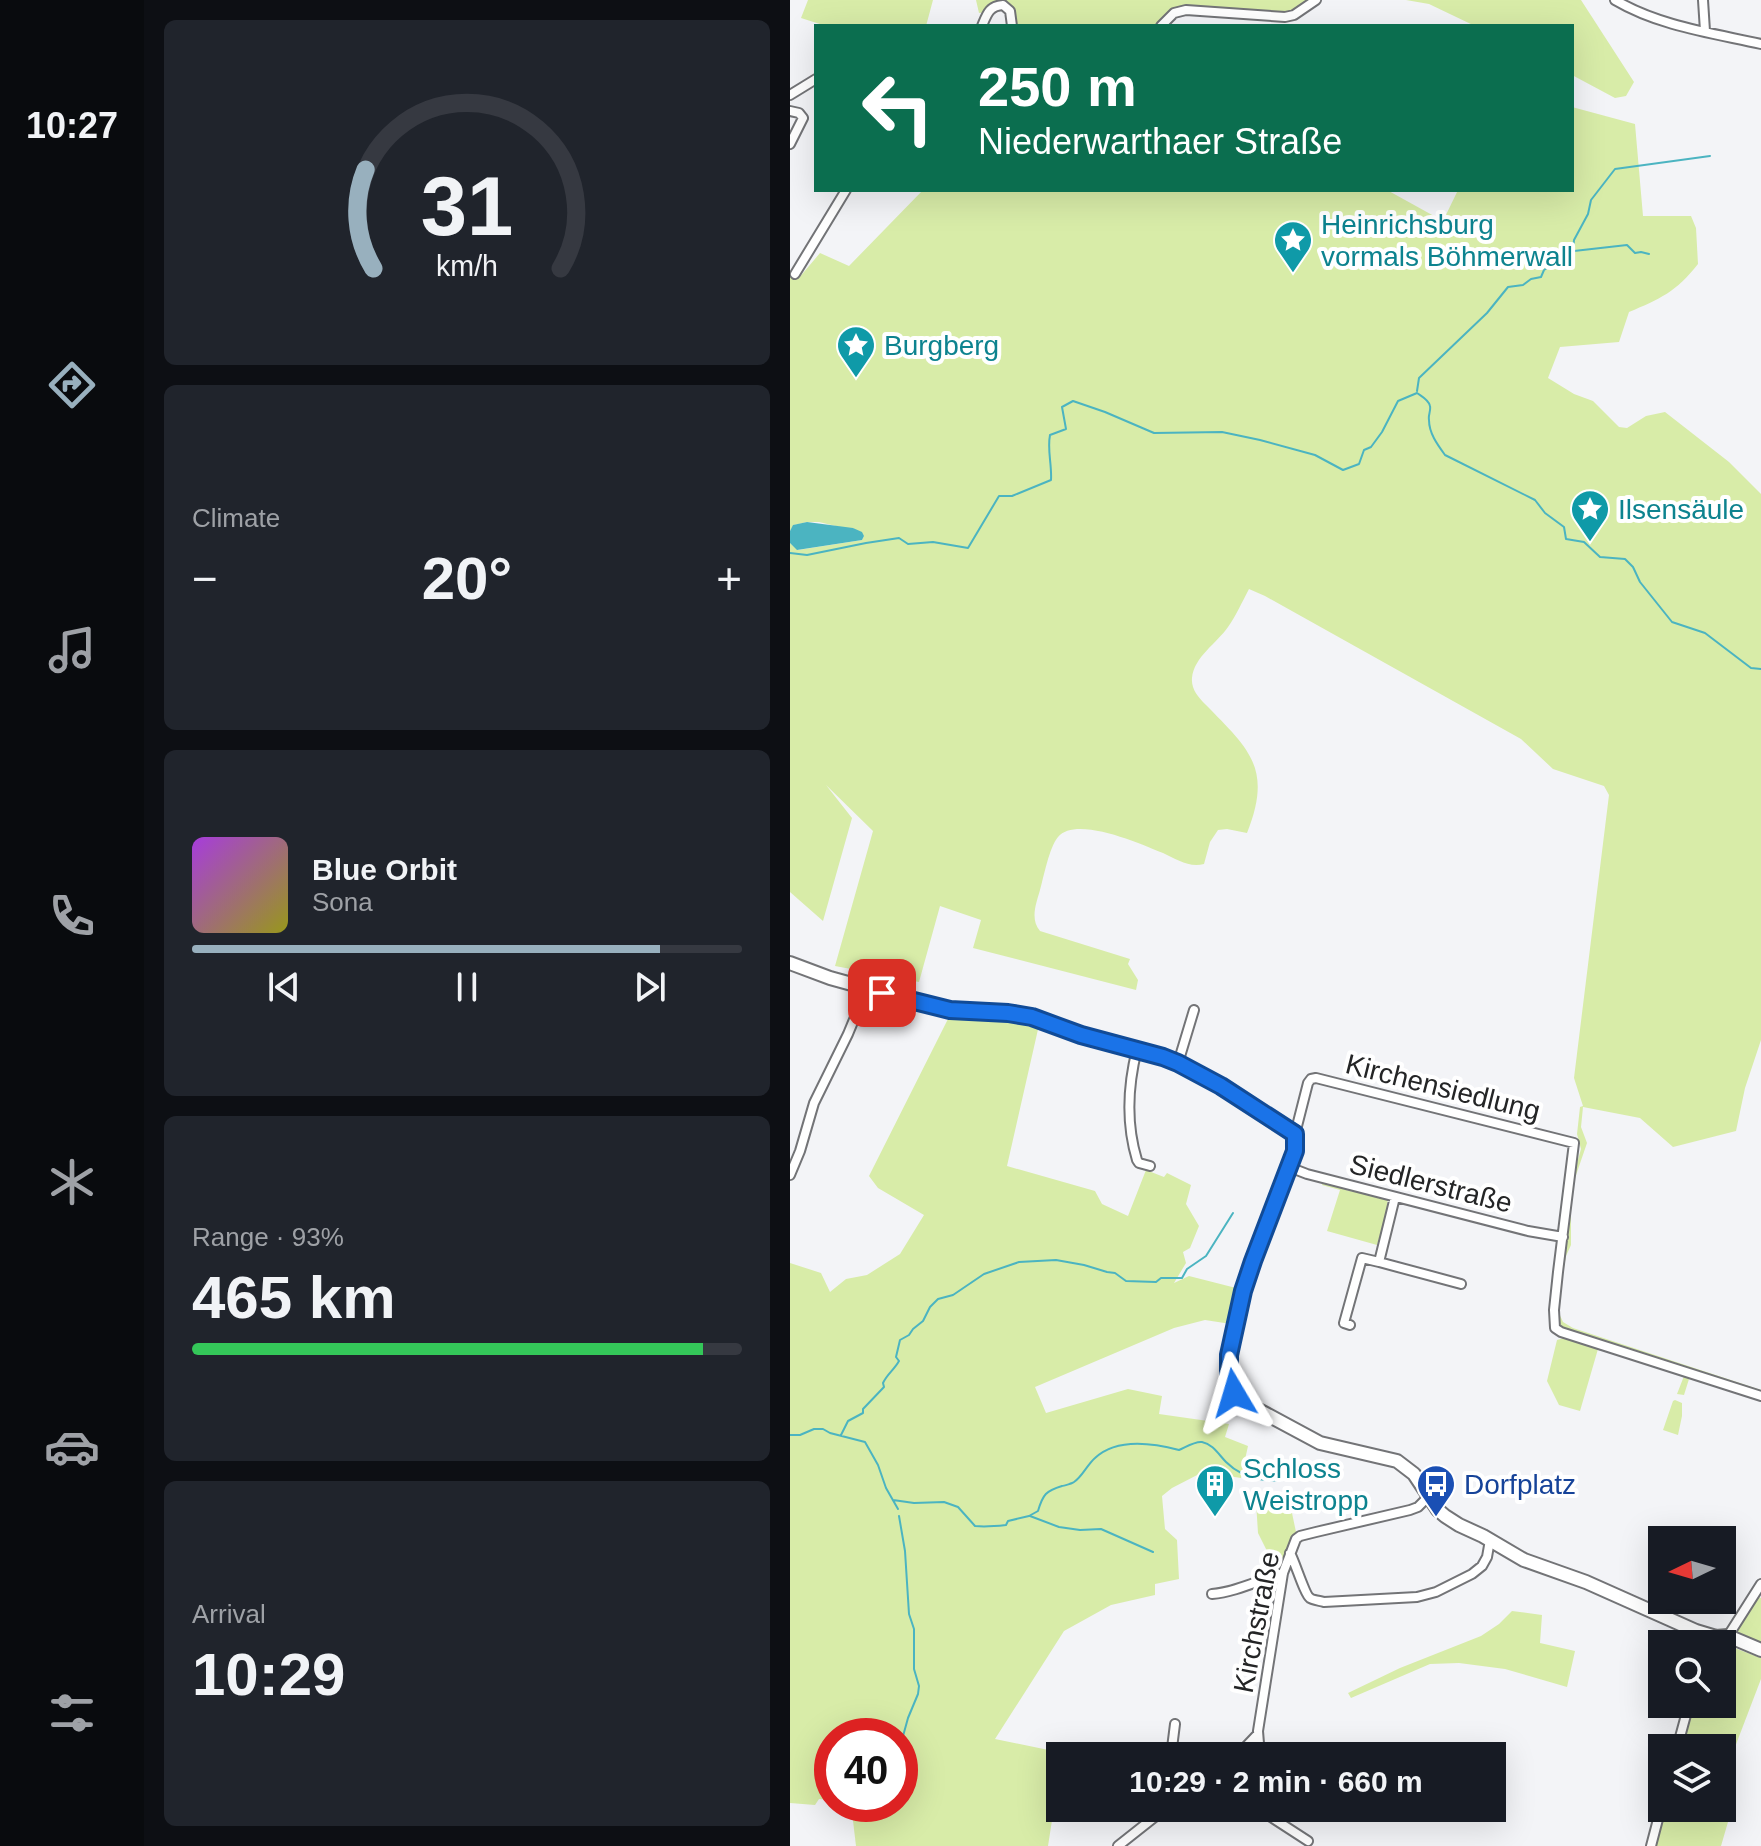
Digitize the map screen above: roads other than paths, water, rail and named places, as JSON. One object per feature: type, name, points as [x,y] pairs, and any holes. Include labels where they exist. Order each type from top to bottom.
[{"type":"street","points":[[1163,24],[1174,13],[1186,10],[1285,17],[1294,15],[1316,0]]},
{"type":"street","points":[[1615,0],[1684,28],[1761,44]]},
{"type":"street","points":[[1703,0],[1705,31]]},
{"type":"street","points":[[983,24],[994,6],[1003,5],[1010,11],[1012,24]]},
{"type":"street","points":[[790,95],[814,80]]},
{"type":"street","points":[[790,111],[799,113],[803,118],[790,144]]},
{"type":"street","points":[[795,274],[845,192]]},
{"type":"street","points":[[790,963],[830,978],[950,1010],[1032,1017],[1081,1035],[1137,1049],[1178,1063],[1238,1096],[1295,1134],[1295,1151],[1243,1291],[1229,1355],[1229,1380],[1234,1393],[1246,1405],[1320,1443],[1397,1461],[1414,1474],[1438,1510],[1451,1521],[1524,1560],[1586,1582],[1688,1630]]},
{"type":"street","points":[[790,1175],[814,1103],[867,988]]},
{"type":"street","points":[[1178,1063],[1194,1010]]},
{"type":"street","points":[[1137,1049],[1129,1118],[1137,1160],[1150,1166]]},
{"type":"street","name":"Kirchensiedlung","points":[[1295,1134],[1308,1083],[1316,1078],[1574,1143],[1563,1237]]},
{"type":"street","name":"Siedlerstraße","points":[[1289,1167],[1528,1231],[1563,1237]]},
{"type":"street","points":[[1379,1262],[1395,1197]]},
{"type":"street","points":[[1563,1237],[1554,1310],[1555,1328],[1761,1396]]},
{"type":"street","points":[[1350,1325],[1344,1323],[1362,1258],[1461,1284]]},
{"type":"street","name":"Kirchstraße","points":[[1258,1742],[1283,1573],[1296,1539],[1410,1510],[1429,1496]]},
{"type":"street","points":[[1290,1553],[1307,1595],[1312,1600],[1417,1597],[1436,1592],[1472,1574],[1487,1557],[1490,1540]]},
{"type":"street","points":[[1487,1557],[1504,1548]]},
{"type":"street","points":[[1212,1594],[1228,1593],[1283,1573]]},
{"type":"street","points":[[1732,1630],[1761,1584]]},
{"type":"street","points":[[1736,1639],[1761,1650]]},
{"type":"street","points":[[1173,1742],[1175,1724]]},
{"type":"street","points":[[1251,1742],[1257,1736]]},
{"type":"street","points":[[1118,1846],[1148,1822]]},
{"type":"street","points":[[1279,1822],[1308,1841]]},
{"type":"street","points":[[1651,1846],[1657,1822]]},
{"type":"water","points":[[807,522],[853,528],[864,536],[862,540],[797,550],[790,543],[790,531],[793,525]]},
{"type":"waterway","points":[[1417,391],[1419,378],[1487,313],[1508,287],[1523,285],[1541,277],[1544,270],[1573,251],[1574,240],[1588,214],[1591,200],[1615,169],[1710,156]]},
{"type":"waterway","points":[[1574,251],[1627,245],[1635,253],[1649,254]]},
{"type":"waterway","points":[[790,553],[807,555],[899,538],[908,544],[933,542],[968,548],[999,496],[1012,496],[1051,480],[1050,435],[1066,429],[1062,407],[1073,401],[1154,433],[1222,432],[1315,455],[1343,470],[1359,464],[1364,450],[1371,447],[1382,432],[1398,401],[1417,393],[1429,404],[1430,429],[1445,455],[1535,500],[1545,513],[1564,527],[1566,539],[1584,542],[1600,557],[1625,559],[1672,622],[1705,633],[1751,668],[1761,669]]},
{"type":"waterway","points":[[841,1435],[848,1421],[863,1413],[863,1409],[884,1387],[883,1383],[899,1361],[896,1357],[900,1340],[923,1321],[938,1299],[953,1295],[984,1274],[1019,1262],[1056,1260],[1115,1273],[1126,1281],[1156,1282],[1161,1278],[1182,1278],[1187,1269],[1206,1256],[1233,1213]]},
{"type":"waterway","points":[[790,1435],[823,1429],[865,1442],[898,1509]]},
{"type":"waterway","points":[[893,1500],[944,1502],[958,1507],[975,1526],[1006,1525],[1008,1521],[1038,1511],[1046,1494],[1074,1482],[1104,1452],[1113,1447],[1135,1444],[1179,1450],[1202,1442],[1213,1447],[1226,1462],[1243,1474],[1262,1480],[1302,1476]]},
{"type":"waterway","points":[[899,1516],[905,1551],[909,1614],[914,1629],[914,1669],[919,1686],[908,1718]]},
{"type":"waterway","points":[[1030,1516],[1059,1527],[1101,1529],[1153,1552]]},
{"type":"place","name":"Heinrichsburg vormals Böhmerwall","points":[[1293,274]]},
{"type":"place","name":"Burgberg","points":[[856,379]]},
{"type":"place","name":"Ilsensäule","points":[[1590,543]]},
{"type":"place","name":"Schloss Weistropp","points":[[1215,1518]]},
{"type":"place","name":"Dorfplatz","points":[[1436,1518]]}]
